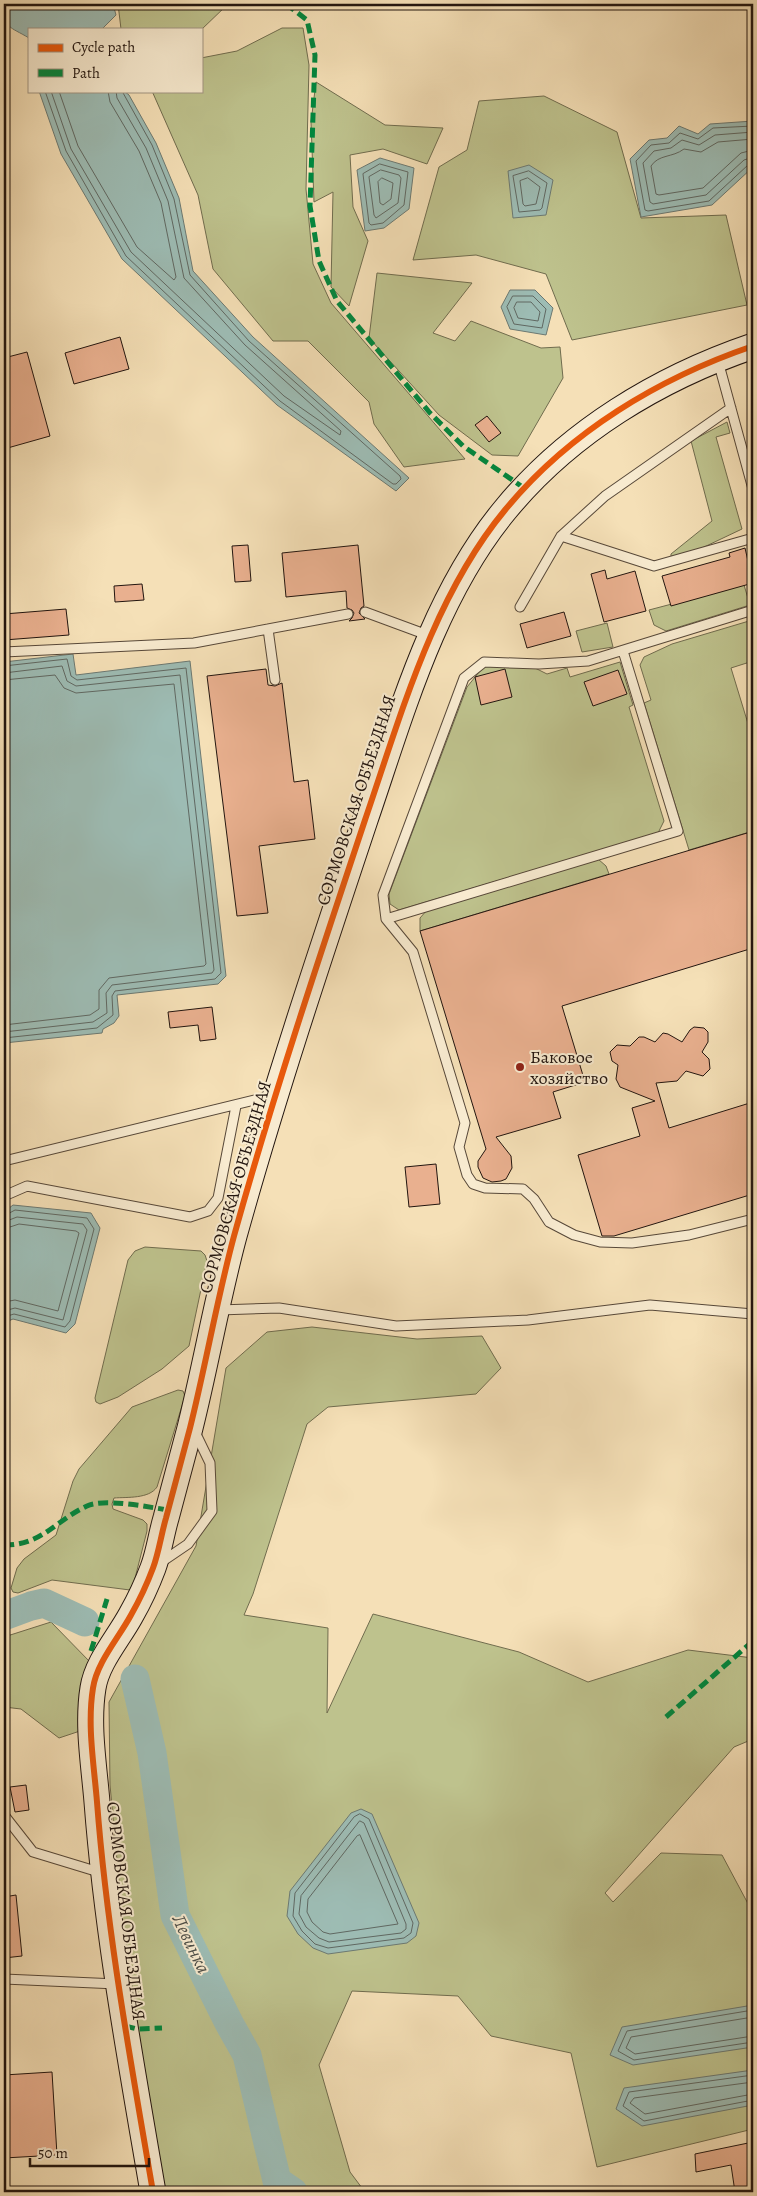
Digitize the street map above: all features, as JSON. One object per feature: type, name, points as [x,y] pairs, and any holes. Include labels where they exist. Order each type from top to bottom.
[{"type":"street","name":"СОРМОВСКАЯ ОБЪЕЗДНАЯ","points":[[152,2192],[103,1873],[90,1715],[93,1682],[111,1647],[132,1615],[154,1567],[191,1423],[234,1238],[276,1095],[408,692],[443,608],[492,528],[502,513],[546,465],[571,444],[641,396],[717,359],[753,346]]},
{"type":"lane","points":[[717,359],[753,489]]},
{"type":"lane","points":[[520,607],[561,536],[605,496],[731,408]]},
{"type":"lane","points":[[561,536],[654,566],[753,538]]},
{"type":"lane","points":[[365,612],[430,636]]},
{"type":"lane","points":[[753,613],[623,650],[588,662],[539,664],[484,662],[464,678],[383,895],[386,919],[413,952],[464,1123],[459,1147],[467,1175],[473,1184],[484,1188],[523,1189],[534,1199],[549,1222],[574,1235],[600,1242],[632,1244],[689,1235],[753,1220]]},
{"type":"lane","points":[[4,652],[194,643],[348,614]]},
{"type":"lane","points":[[268,629],[275,680]]},
{"type":"lane","points":[[386,919],[678,831],[623,650]]},
{"type":"lane","points":[[4,1161],[276,1095]]},
{"type":"lane","points":[[4,1196],[27,1186],[190,1216],[208,1211],[218,1198],[236,1106]]},
{"type":"lane","points":[[216,1310],[279,1308],[396,1326],[528,1320],[650,1305],[753,1314]]},
{"type":"lane","points":[[154,1567],[188,1544],[212,1511],[210,1463],[191,1423]]},
{"type":"lane","points":[[4,1815],[33,1852],[103,1873]]},
{"type":"lane","points":[[4,1979],[119,1984]]},
{"type":"green space","points":[[118,4],[231,4],[227,5],[202,29],[121,28]]},
{"type":"green space","points":[[282,28],[303,28],[309,65],[306,189],[313,264],[331,303],[465,459],[404,467],[374,424],[369,402],[308,341],[273,341],[213,269],[198,195],[152,92],[202,92],[202,58],[237,51]]},
{"type":"green space","points":[[316,82],[385,125],[443,128],[427,164],[383,149],[350,155],[353,207],[368,241],[349,306],[331,287],[333,192],[314,202],[311,122]]},
{"type":"green space","points":[[544,96],[617,132],[641,218],[726,215],[747,305],[572,340],[546,274],[476,255],[413,260],[439,167],[467,150],[479,101]]},
{"type":"green space","points":[[377,273],[472,283],[433,333],[455,341],[471,321],[541,348],[560,347],[563,378],[518,456],[492,455],[439,415],[369,338]]},
{"type":"green space","points":[[727,422],[730,433],[716,437],[742,529],[702,548],[671,557],[671,554],[712,521],[691,441]]},
{"type":"green space","points":[[744,585],[750,605],[666,631],[654,625],[649,610]]},
{"type":"green space","points":[[749,621],[753,635],[753,661],[731,668],[753,740],[753,831],[689,850],[644,703],[651,700],[640,665],[644,657],[672,644]]},
{"type":"green space","points":[[607,623],[613,647],[582,652],[576,631]]},
{"type":"green space","points":[[620,662],[633,705],[629,707],[664,821],[658,833],[399,910],[390,904],[389,894],[467,687],[484,666],[535,668],[547,674],[567,668],[570,677]]},
{"type":"green space","points":[[598,859],[606,866],[609,874],[420,931],[420,918],[427,910]]},
{"type":"green space","points":[[145,1247],[201,1251],[205,1255],[207,1261],[189,1346],[162,1369],[118,1397],[100,1404],[96,1402],[95,1398],[128,1260],[135,1251]]},
{"type":"green space","points":[[312,1327],[417,1339],[482,1336],[501,1368],[476,1394],[328,1407],[307,1424],[253,1594],[244,1615],[328,1628],[327,1713],[373,1614],[519,1652],[588,1682],[688,1650],[753,1658],[753,1739],[734,1747],[605,1893],[613,1902],[661,1853],[722,1855],[753,1913],[753,2129],[597,2167],[571,2053],[491,2036],[458,1996],[352,1991],[319,2065],[350,2172],[365,2192],[165,2192],[128,1978],[110,1785],[109,1702],[196,1546],[226,1368],[267,1332]]},
{"type":"green space","points":[[178,1390],[183,1391],[185,1396],[157,1487],[149,1494],[114,1498],[112,1504],[113,1509],[143,1520],[147,1524],[147,1531],[133,1586],[130,1590],[52,1580],[18,1593],[13,1592],[11,1588],[17,1568],[24,1559],[56,1535],[73,1481],[79,1469],[132,1407]]},
{"type":"green space","points":[[51,1622],[91,1663],[80,1731],[59,1738],[21,1709],[4,1707],[4,1637]]},
{"type":"water","points":[[4,4],[113,4],[116,15],[103,28],[28,28],[28,37],[12,29],[5,18]]},
{"type":"water","points":[[39,92],[125,92],[129,95],[156,143],[179,198],[193,271],[253,337],[409,478],[396,491],[277,405],[122,259],[61,154]]},
{"type":"water","points":[[753,121],[753,167],[712,205],[641,217],[630,159],[649,140],[667,138],[679,126],[698,134],[710,124]]},
{"type":"water","points":[[380,158],[414,168],[409,209],[384,228],[365,231],[357,170]]},
{"type":"water","points":[[529,165],[553,180],[546,215],[513,218],[508,171]]},
{"type":"water","points":[[510,290],[535,290],[553,308],[546,335],[510,329],[501,307]]},
{"type":"water","points":[[73,654],[76,675],[190,661],[226,976],[218,984],[117,995],[119,1016],[114,1023],[103,1029],[102,1033],[4,1043],[4,662]]},
{"type":"water","points":[[13,1205],[91,1213],[100,1228],[75,1324],[66,1333],[13,1319],[6,1322],[4,1320],[4,1212]]},
{"type":"water","points":[[361,1809],[372,1814],[419,1923],[416,1936],[407,1943],[328,1954],[313,1948],[298,1934],[287,1916],[290,1891],[351,1813]]},
{"type":"water","points":[[753,2005],[753,2047],[633,2065],[610,2055],[622,2027]]},
{"type":"water","points":[[753,2070],[753,2105],[642,2126],[616,2109],[624,2088]]},
{"type":"building","points":[[120,337],[129,369],[74,384],[65,353]]},
{"type":"building","points":[[27,352],[50,436],[4,449],[4,358]]},
{"type":"building","points":[[487,416],[501,433],[489,442],[475,425]]},
{"type":"building","points":[[248,545],[251,581],[235,582],[232,546]]},
{"type":"building","points":[[358,545],[364,606],[359,613],[365,619],[349,621],[354,613],[347,608],[346,591],[286,597],[282,553]]},
{"type":"building","points":[[745,548],[753,583],[671,606],[662,576],[730,557],[729,553]]},
{"type":"building","points":[[605,570],[607,579],[635,571],[646,611],[604,622],[591,574]]},
{"type":"building","points":[[142,584],[144,600],[115,602],[114,586]]},
{"type":"building","points":[[66,609],[69,635],[4,640],[4,614]]},
{"type":"building","points":[[564,612],[571,636],[527,648],[520,624]]},
{"type":"building","points":[[266,669],[268,685],[275,686],[282,683],[294,782],[308,780],[315,839],[259,846],[268,913],[237,916],[207,676]]},
{"type":"building","points":[[505,669],[512,697],[481,705],[475,677]]},
{"type":"building","points":[[618,670],[627,694],[593,706],[584,682]]},
{"type":"building","points":[[747,833],[753,852],[753,948],[562,1006],[585,1082],[553,1092],[561,1118],[496,1137],[511,1156],[512,1168],[506,1179],[501,1181],[492,1182],[483,1178],[478,1167],[478,1161],[486,1149],[420,931]]},
{"type":"building","points":[[212,1007],[216,1039],[200,1041],[198,1025],[170,1028],[168,1012]]},
{"type":"building","points":[[694,1027],[704,1028],[708,1032],[708,1042],[702,1052],[709,1059],[710,1069],[703,1076],[686,1071],[677,1081],[656,1083],[669,1128],[753,1102],[753,1194],[614,1236],[602,1236],[578,1155],[640,1136],[632,1108],[655,1101],[620,1087],[616,1079],[618,1065],[612,1061],[610,1052],[617,1045],[630,1046],[639,1037],[655,1042],[663,1033],[682,1042]]},
{"type":"building","points":[[436,1164],[440,1204],[409,1207],[405,1167]]},
{"type":"building","points":[[26,1785],[29,1810],[15,1812],[10,1787]]},
{"type":"building","points":[[16,1895],[22,1956],[4,1958],[4,1897]]},
{"type":"building","points":[[52,2072],[57,2155],[4,2158],[4,2075]]},
{"type":"building","points":[[753,2142],[753,2192],[735,2192],[731,2165],[696,2172],[695,2154]]},
{"type":"waterway","name":"Левинка","points":[[4,1616],[44,1603],[85,1622]]},
{"type":"waterway","name":"Левинка","points":[[135,1679],[152,1753],[175,1915],[247,2055],[277,2181],[293,2192]]},
{"type":"marked path","points":[[286,4],[307,20],[315,55],[310,206],[319,261],[337,301],[430,413],[463,446],[524,488]]},
{"type":"marked path","points":[[4,1545],[17,1544],[38,1537],[76,1512],[95,1504],[126,1504],[168,1510]]},
{"type":"marked path","points":[[91,1651],[107,1599]]},
{"type":"marked path","points":[[666,1717],[753,1641]]},
{"type":"marked path","points":[[125,2026],[137,2029],[162,2028]]},
{"type":"cycle path","points":[[153,2192],[113,1949],[101,1851],[92,1745],[91,1702],[95,1678],[99,1669],[137,1604],[155,1562],[190,1428],[234,1236],[280,1079],[406,699],[439,619],[458,580],[480,544],[505,510],[530,482],[587,432],[650,391],[718,359],[753,346]]},
{"type":"place","name":"Баковое хозяйство","points":[[520,1067]]}]
